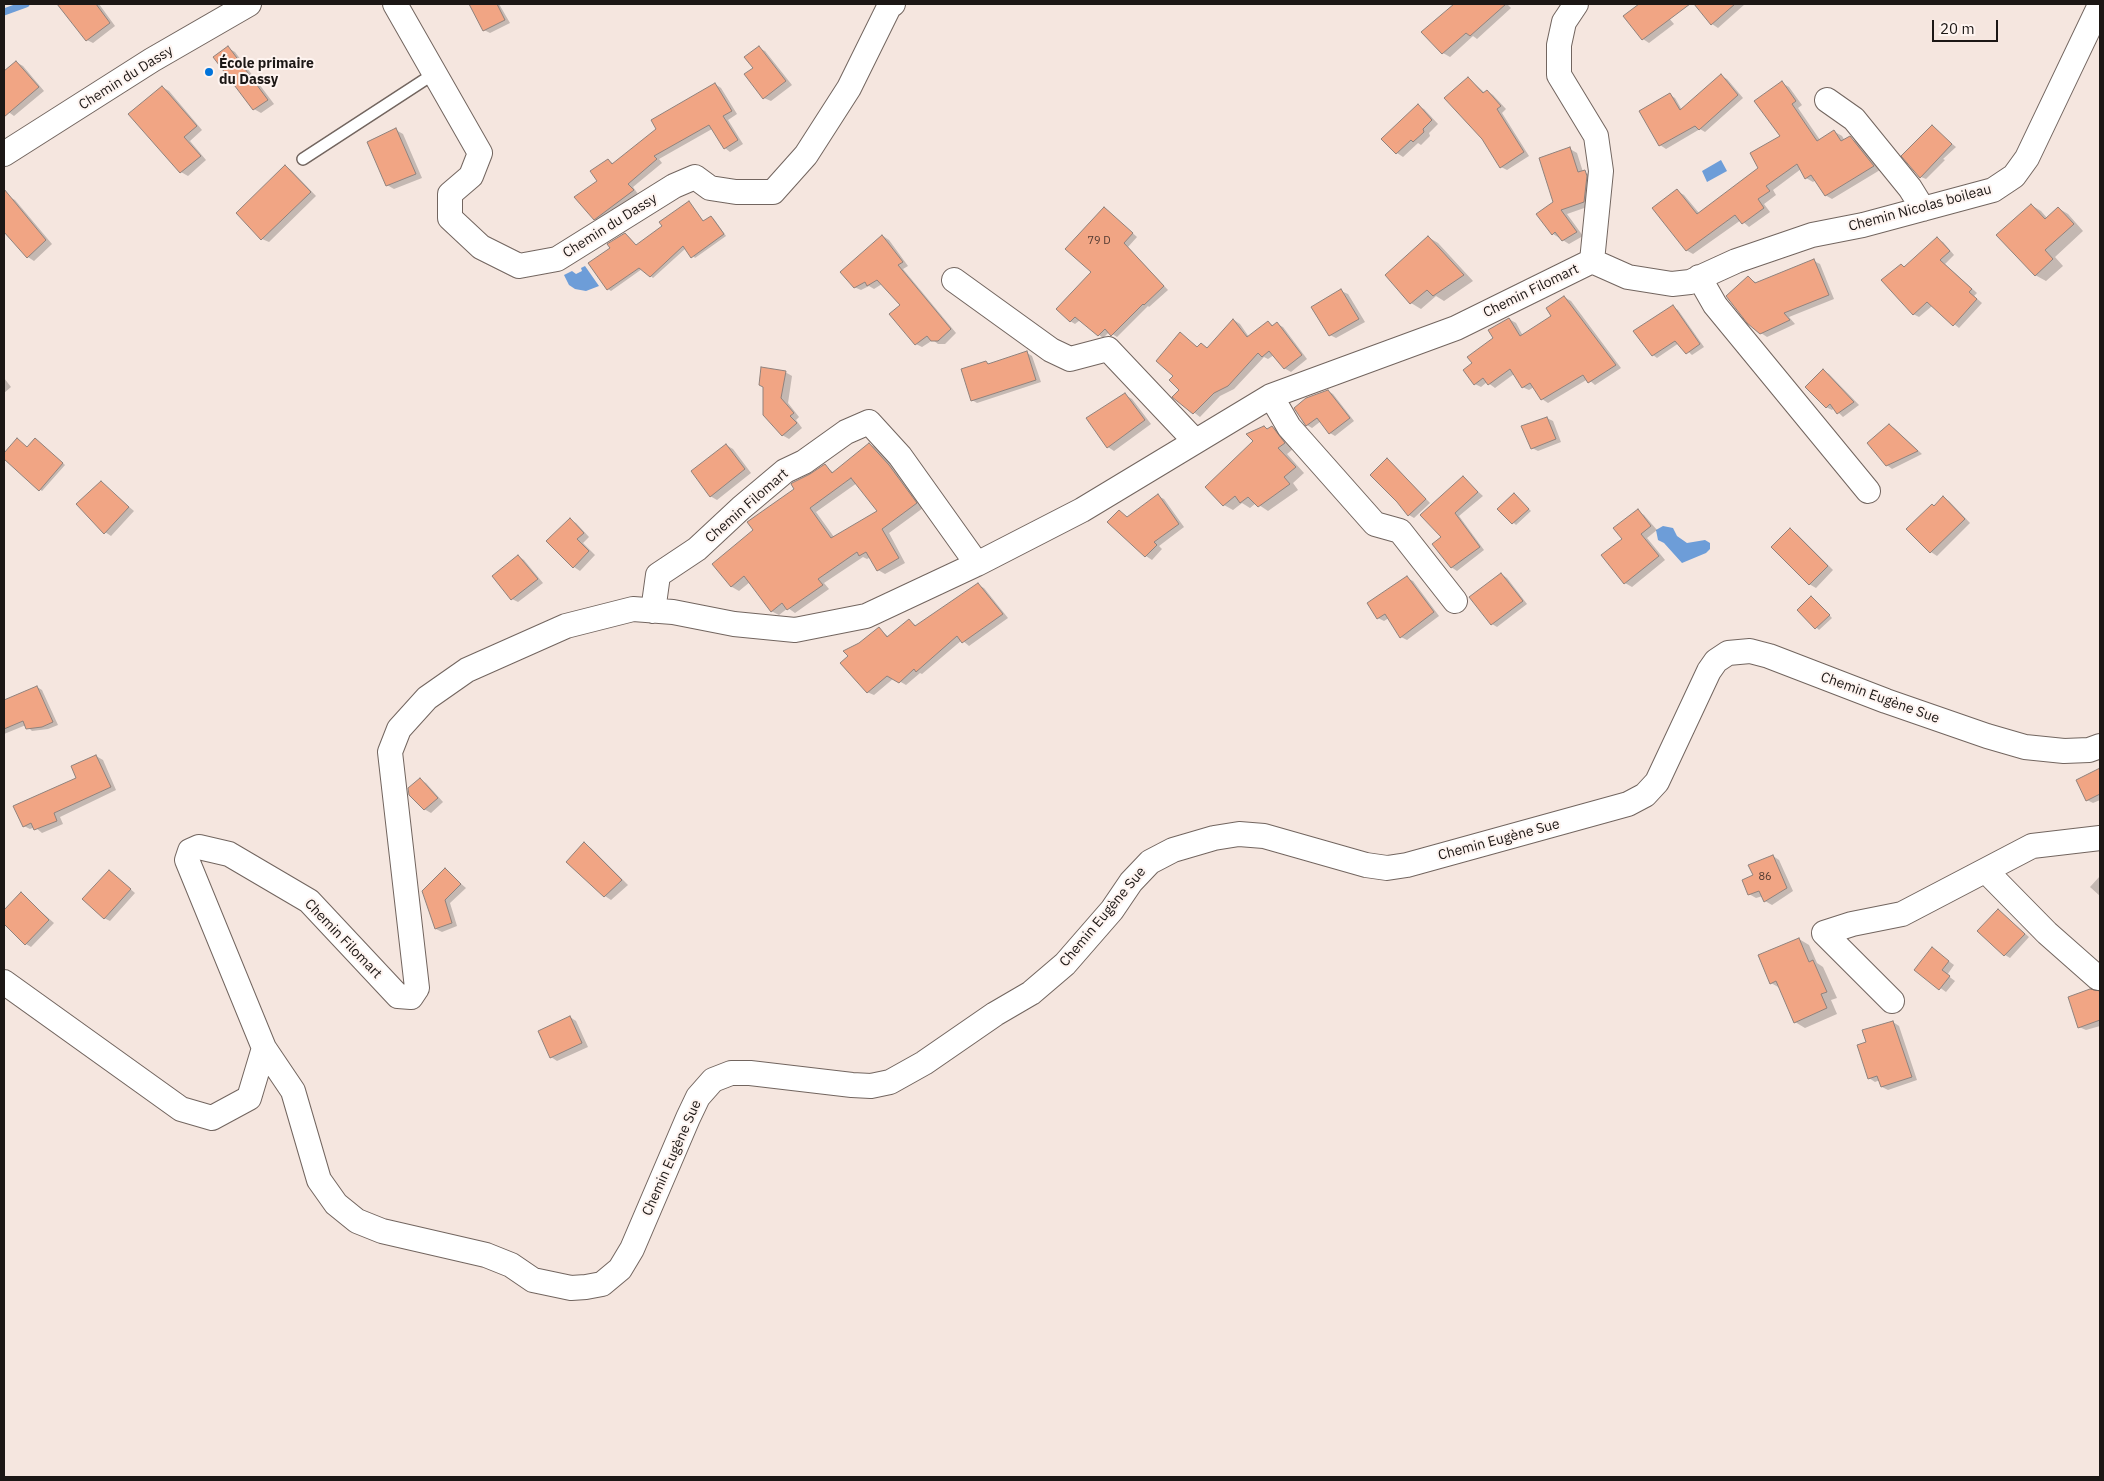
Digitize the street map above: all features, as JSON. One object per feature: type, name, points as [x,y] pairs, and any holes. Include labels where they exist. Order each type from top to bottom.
[{"type":"street","name":"Chemin du Dassy","points":[[4,154],[152,60],[249,4]]},
{"type":"street","name":"Chemin du Dassy","points":[[395,4],[480,153],[471,176],[450,194],[450,218],[481,247],[519,266],[558,259],[674,186],[695,177],[710,188],[736,192],[773,192],[806,155],[849,88],[889,7],[893,4]]},
{"type":"street","name":"Chemin Filomart","points":[[264,1048],[187,860],[190,851],[199,847],[229,854],[309,901],[398,996],[411,997],[417,988],[390,752],[399,729],[427,698],[467,670],[566,626],[633,609],[673,612],[734,624],[795,630],[866,616],[977,564],[1082,510],[1270,396],[1456,328],[1592,261],[1601,171],[1596,136],[1559,76],[1559,45],[1564,22],[1576,4]]},
{"type":"street","name":"Chemin Nicolas boileau","points":[[1592,261],[1628,278],[1672,284],[1690,282],[1736,261],[1812,235],[1863,225],[1993,190],[2014,176],[2027,158],[2100,5]]},
{"type":"street","points":[[1827,100],[1854,119],[1910,188],[1923,209]]},
{"type":"street","points":[[1699,277],[1721,313],[1868,491]]},
{"type":"street","points":[[954,280],[1051,350],[1070,359],[1108,349],[1195,441]]},
{"type":"street","points":[[1270,396],[1290,427],[1374,524],[1400,531],[1455,601]]},
{"type":"street","name":"Chemin Filomart","points":[[653,611],[658,575],[697,549],[785,471],[804,462],[846,432],[869,422],[900,456],[977,564]]},
{"type":"street","name":"Chemin Eugène Sue","points":[[264,1048],[293,1091],[319,1180],[336,1204],[357,1222],[382,1231],[486,1254],[511,1265],[533,1280],[570,1288],[586,1287],[602,1284],[620,1269],[632,1249],[698,1097],[713,1080],[731,1073],[750,1073],[852,1085],[871,1086],[890,1082],[924,1063],[995,1014],[1030,993],[1065,964],[1112,910],[1131,882],[1150,862],[1173,850],[1230,835],[1264,836],[1366,865],[1387,868],[1407,865],[1628,804],[1645,795],[1657,782],[1709,671],[1716,661],[1728,653],[1750,651],[1769,656],[1886,701],[2024,747],[2064,751],[2089,750],[2100,746]]},
{"type":"street","points":[[1892,1002],[1824,934],[1852,924],[1902,914],[2032,846],[2100,838]]},
{"type":"street","points":[[1986,871],[2047,934],[2098,978]]},
{"type":"street","points":[[4,982],[182,1109],[212,1118],[249,1098],[264,1048]]},
{"type":"lane","points":[[303,159],[435,73]]},
{"type":"water","points":[[1721,160],[1727,171],[1707,182],[1702,171]]},
{"type":"water","points":[[585,266],[599,286],[586,291],[575,289],[569,285],[564,275],[572,271],[576,274],[582,271],[581,268]]},
{"type":"water","points":[[1663,526],[1673,528],[1677,536],[1687,543],[1705,540],[1710,543],[1710,549],[1706,553],[1682,563],[1664,543],[1658,540],[1656,530]]},
{"type":"building","points":[[57,4],[96,4],[110,23],[86,41]]},
{"type":"building","points":[[469,4],[497,4],[505,20],[483,31]]},
{"type":"building","points":[[1454,4],[1506,4],[1470,36],[1466,33],[1442,54],[1421,32]]},
{"type":"building","points":[[1639,4],[1690,4],[1642,40],[1623,16]]},
{"type":"building","points":[[1694,4],[1735,4],[1711,25]]},
{"type":"building","points":[[228,46],[268,100],[253,110],[213,57]]},
{"type":"building","points":[[759,46],[786,81],[763,99],[744,74],[753,68],[744,57]]},
{"type":"building","points":[[16,61],[39,87],[4,117],[4,71]]},
{"type":"building","points":[[1721,74],[1738,95],[1699,130],[1695,126],[1659,146],[1639,111],[1670,93],[1680,110]]},
{"type":"building","points":[[1468,77],[1483,93],[1487,90],[1501,106],[1497,109],[1524,152],[1500,168],[1482,139],[1444,98]]},
{"type":"building","points":[[1782,81],[1796,101],[1792,104],[1817,141],[1834,130],[1841,141],[1850,136],[1874,166],[1825,196],[1811,175],[1805,179],[1797,164],[1766,186],[1770,191],[1758,199],[1764,208],[1742,224],[1735,215],[1686,251],[1652,208],[1677,189],[1697,214],[1758,168],[1750,153],[1780,136],[1754,101]]},
{"type":"building","points":[[715,83],[732,111],[723,116],[738,140],[724,149],[709,125],[654,156],[657,159],[628,184],[634,190],[594,220],[574,197],[597,181],[590,171],[608,159],[612,164],[656,129],[651,120]]},
{"type":"building","points":[[162,86],[197,126],[184,137],[201,156],[180,173],[128,114]]},
{"type":"building","points":[[1418,104],[1432,120],[1423,129],[1424,132],[1413,142],[1411,140],[1396,154],[1381,139]]},
{"type":"building","points":[[1932,125],[1952,144],[1920,178],[1901,156]]},
{"type":"building","points":[[396,128],[416,174],[386,186],[367,142]]},
{"type":"building","points":[[1570,147],[1578,172],[1585,170],[1587,176],[1584,202],[1561,210],[1577,232],[1562,241],[1555,232],[1552,235],[1536,214],[1553,202],[1539,158]]},
{"type":"building","points":[[285,165],[311,192],[261,240],[236,213]]},
{"type":"building","points":[[4,189],[46,240],[27,258],[4,232]]},
{"type":"building","points":[[689,201],[703,221],[711,216],[724,234],[691,258],[683,246],[650,277],[639,268],[607,290],[588,263],[610,248],[607,244],[625,233],[636,245],[662,226],[659,222]]},
{"type":"building","points":[[2031,204],[2045,219],[2058,207],[2074,224],[2045,250],[2053,259],[2035,276],[1996,235]]},
{"type":"building","points":[[1104,207],[1133,233],[1124,243],[1164,286],[1111,336],[1105,329],[1098,336],[1075,317],[1070,322],[1056,309],[1091,272],[1065,249]]},
{"type":"building","points":[[882,235],[903,262],[898,265],[951,329],[938,341],[931,341],[927,336],[915,345],[889,314],[900,305],[877,280],[867,286],[865,282],[854,288],[840,272]]},
{"type":"building","points":[[1428,236],[1464,275],[1433,296],[1427,290],[1410,304],[1385,275]]},
{"type":"building","points":[[1937,237],[1950,251],[1940,260],[1972,289],[1969,292],[1977,299],[1953,326],[1927,302],[1913,315],[1881,280],[1901,264],[1904,267]]},
{"type":"building","points":[[1814,259],[1829,295],[1784,313],[1790,320],[1760,334],[1747,323],[1726,296],[1748,276],[1755,283]]},
{"type":"building","points":[[1341,289],[1359,319],[1329,336],[1311,307]]},
{"type":"building","points":[[1564,296],[1616,365],[1588,383],[1583,375],[1541,400],[1530,383],[1522,388],[1510,369],[1488,385],[1483,378],[1474,385],[1463,370],[1472,363],[1467,357],[1493,338],[1488,330],[1509,318],[1520,336],[1551,316],[1546,308]]},
{"type":"building","points":[[1673,305],[1700,344],[1686,354],[1675,341],[1652,356],[1633,331]]},
{"type":"building","points":[[1233,319],[1247,337],[1268,321],[1272,326],[1277,322],[1302,355],[1284,369],[1269,351],[1262,357],[1258,353],[1228,386],[1214,393],[1193,414],[1172,397],[1179,390],[1169,380],[1173,376],[1156,361],[1180,332],[1197,347],[1201,343],[1207,348]]},
{"type":"building","points":[[1027,351],[1036,380],[971,401],[961,369],[986,361],[988,364]]},
{"type":"building","points":[[761,367],[786,371],[781,398],[794,413],[790,416],[797,423],[782,436],[763,415],[763,387],[759,385]]},
{"type":"building","points":[[1823,369],[1854,402],[1837,414],[1830,404],[1826,408],[1805,387]]},
{"type":"building","points":[[1328,390],[1350,418],[1329,434],[1317,418],[1306,426],[1294,408],[1306,398]]},
{"type":"building","points":[[1125,393],[1145,420],[1107,448],[1086,418]]},
{"type":"building","points":[[1547,417],[1556,439],[1531,449],[1521,426]]},
{"type":"building","points":[[1889,424],[1918,451],[1886,466],[1867,443]]},
{"type":"building","points":[[1264,426],[1267,429],[1272,426],[1285,443],[1278,448],[1296,467],[1284,477],[1290,484],[1258,507],[1248,497],[1240,503],[1235,496],[1223,506],[1205,487],[1253,441],[1246,434]]},
{"type":"building","points":[[17,438],[27,447],[35,438],[63,463],[39,491],[4,459],[4,453]]},
{"type":"building","points":[[869,443],[889,465],[917,503],[882,529],[899,558],[877,571],[866,552],[859,556],[857,552],[818,579],[823,585],[787,610],[782,603],[771,612],[744,576],[731,587],[712,564],[753,530],[747,522],[794,489],[792,483],[825,464],[832,473]],"holes":[[[851,478],[877,511],[831,538],[810,508]]]},
{"type":"building","points":[[726,444],[745,469],[710,497],[691,471]]},
{"type":"building","points":[[1387,458],[1426,499],[1408,516],[1370,475]]},
{"type":"building","points":[[1463,476],[1478,492],[1455,513],[1480,547],[1451,568],[1432,544],[1441,537],[1420,515]]},
{"type":"building","points":[[101,481],[129,507],[104,534],[76,504]]},
{"type":"building","points":[[1514,493],[1529,509],[1512,524],[1497,509]]},
{"type":"building","points":[[1158,494],[1179,524],[1154,542],[1157,545],[1145,557],[1107,522],[1119,510],[1127,517]]},
{"type":"building","points":[[1943,496],[1965,519],[1930,553],[1906,529]]},
{"type":"building","points":[[1638,509],[1651,526],[1641,534],[1659,556],[1624,584],[1601,555],[1622,539],[1613,528]]},
{"type":"building","points":[[570,518],[584,533],[577,539],[589,551],[573,568],[546,541]]},
{"type":"building","points":[[1790,528],[1828,566],[1809,585],[1771,547]]},
{"type":"building","points":[[518,555],[538,579],[511,600],[492,576]]},
{"type":"building","points":[[1501,573],[1523,601],[1491,625],[1469,597]]},
{"type":"building","points":[[1407,576],[1434,612],[1400,638],[1385,614],[1377,619],[1367,603]]},
{"type":"building","points":[[978,583],[1003,614],[962,643],[957,636],[916,672],[914,669],[899,683],[887,676],[867,693],[840,663],[848,656],[843,651],[859,643],[879,627],[887,637],[909,619],[915,626]]},
{"type":"building","points":[[1811,596],[1830,615],[1815,629],[1797,610]]},
{"type":"building","points":[[37,686],[53,722],[42,727],[26,729],[23,721],[4,729],[4,700]]},
{"type":"building","points":[[96,755],[111,787],[54,813],[57,821],[34,830],[31,823],[23,827],[13,806],[76,778],[71,766]]},
{"type":"building","points":[[2100,768],[2100,794],[2086,801],[2076,780]]},
{"type":"building","points":[[420,778],[438,798],[424,810],[409,795],[408,788]]},
{"type":"building","points":[[584,842],[622,880],[604,897],[566,862]]},
{"type":"building","points":[[1773,855],[1787,888],[1764,902],[1759,891],[1748,895],[1742,880],[1753,875],[1748,865]]},
{"type":"building","points":[[445,868],[461,884],[445,900],[452,923],[435,929],[422,891]]},
{"type":"building","points":[[109,870],[131,889],[104,919],[82,899]]},
{"type":"building","points":[[21,892],[49,920],[25,945],[4,924],[4,910]]},
{"type":"building","points":[[1998,909],[2025,934],[2004,956],[1977,931]]},
{"type":"building","points":[[1799,938],[1809,962],[1813,960],[1827,992],[1821,994],[1827,1008],[1794,1023],[1776,981],[1770,984],[1758,955]]},
{"type":"building","points":[[1932,947],[1949,961],[1942,970],[1950,976],[1939,990],[1914,970]]},
{"type":"building","points":[[2090,989],[2100,991],[2100,1020],[2078,1028],[2068,997]]},
{"type":"building","points":[[570,1016],[582,1043],[550,1058],[538,1031]]},
{"type":"building","points":[[1893,1021],[1912,1077],[1881,1087],[1877,1076],[1868,1079],[1857,1045],[1866,1042],[1862,1030]]},
{"type":"waterway","points":[[4,12],[26,4]]},
{"type":"place","name":"École primaire du Dassy","points":[[209,72]]}]
